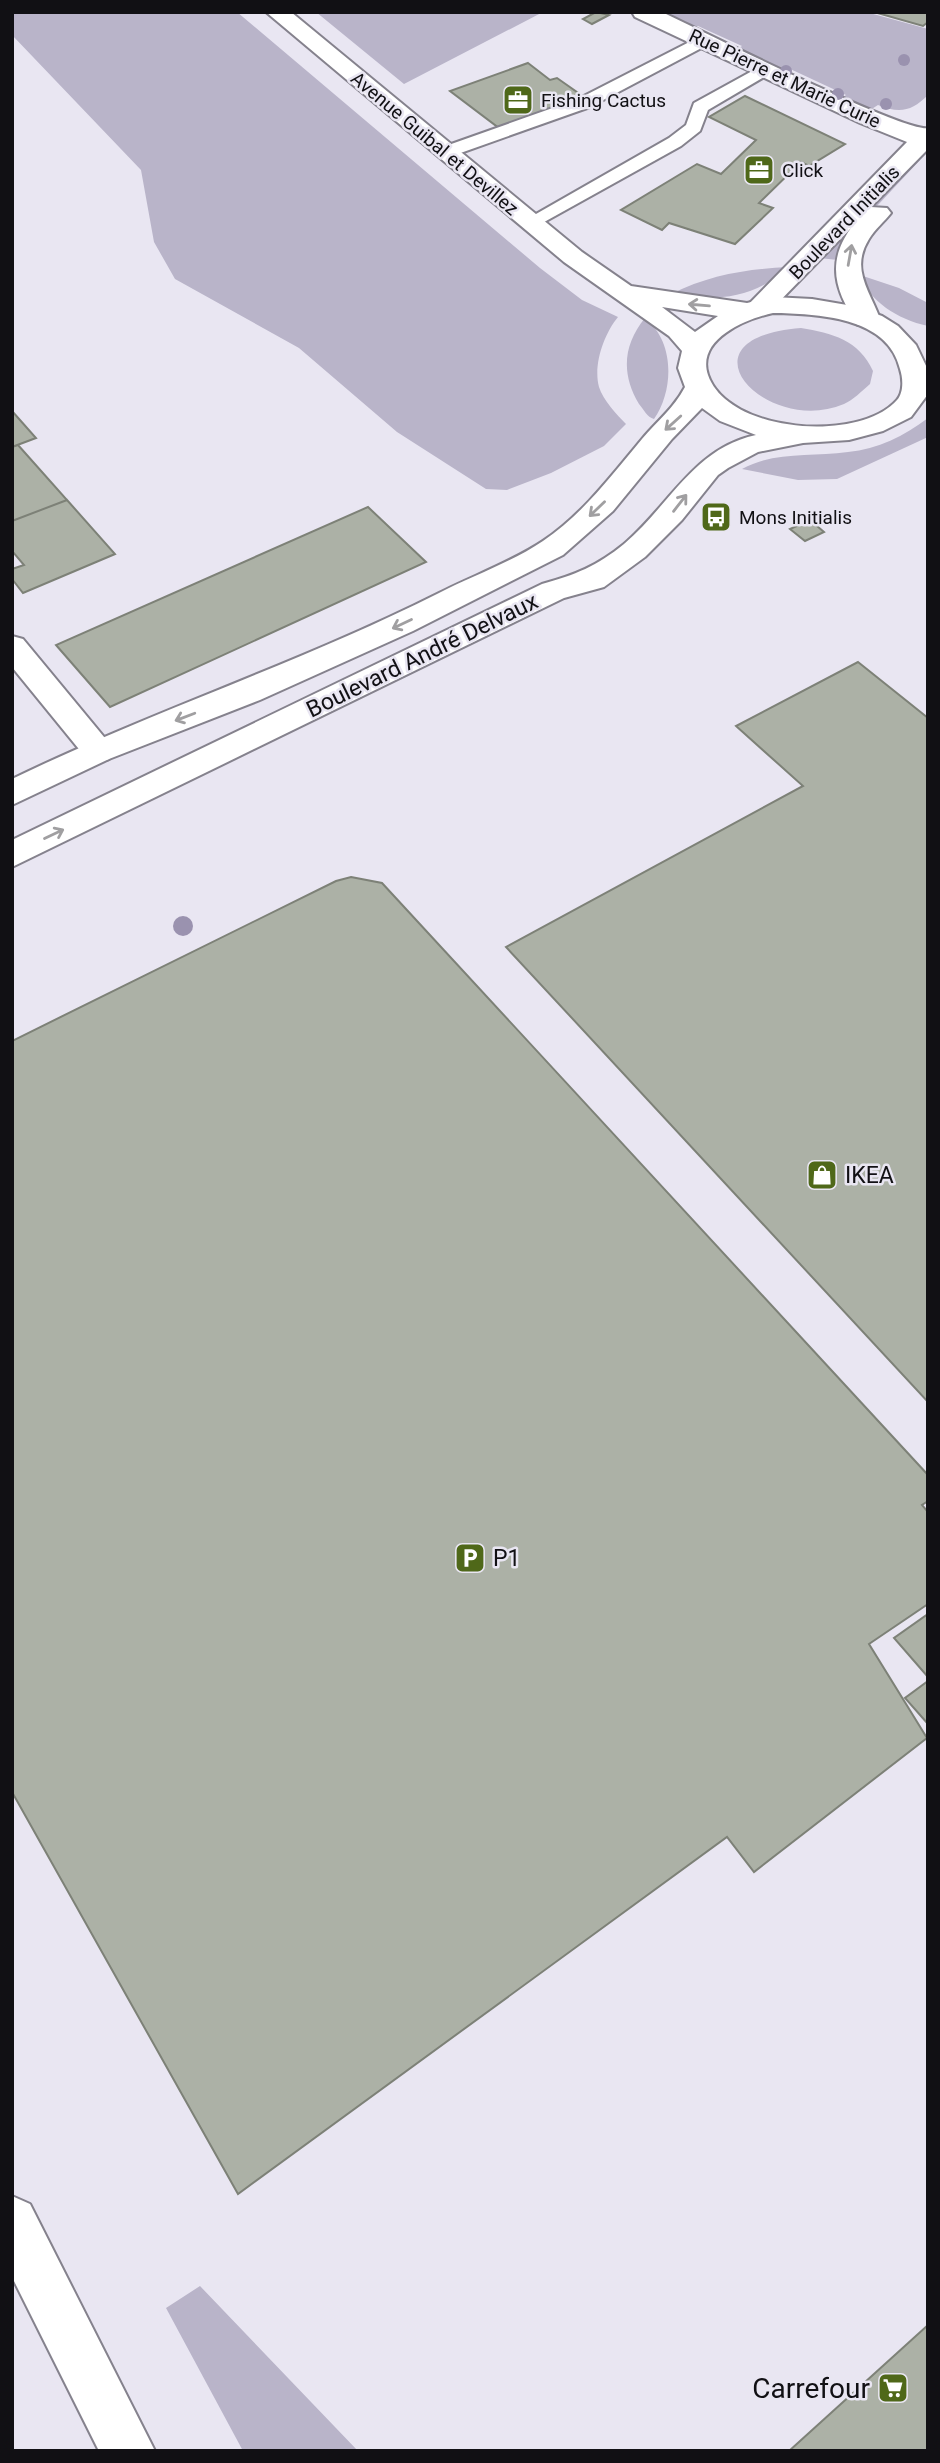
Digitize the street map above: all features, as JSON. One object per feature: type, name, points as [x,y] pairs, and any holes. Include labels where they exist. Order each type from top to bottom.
[{"type":"street","name":"Avenue Guibal et Devillez","points":[[277,12],[594,273],[678,330],[696,350]]},
{"type":"street","name":"Rue Pierre et Marie Curie","points":[[643,12],[927,145]]},
{"type":"street","name":"Boulevard Initialis","points":[[752,309],[927,145]]},
{"type":"street","name":"Boulevard Initialis","points":[[876,324],[850,284],[848,254],[927,145]]},
{"type":"street","name":"Avenue Guibal et Devillez","points":[[594,273],[661,300],[752,309]]},
{"type":"street","points":[[876,324],[909,355],[921,392],[903,408],[876,424],[835,433],[764,430],[714,404],[699,386],[694,368],[696,350],[705,334],[722,321],[752,309],[811,306],[928,337]]},
{"type":"street","name":"Boulevard André Delvaux","points":[[12,793],[98,751],[248,692],[391,630],[552,548],[603,504],[662,432],[688,409],[696,398],[699,386]]},
{"type":"street","name":"Boulevard André Delvaux","points":[[12,855],[553,591],[593,580],[635,550],[672,513],[708,469],[750,444],[809,433]]},
{"type":"street","points":[[12,646],[98,751]]},
{"type":"street","points":[[12,2222],[26,2284],[113,2444]]},
{"type":"lane","points":[[446,152],[593,99],[703,40]]},
{"type":"lane","points":[[531,222],[675,142],[694,127],[700,107],[765,69]]},
{"type":"shaded area","points":[[12,12],[237,12],[540,268],[582,300],[618,317],[608,332],[597,369],[599,387],[604,397],[626,424],[604,446],[551,473],[507,490],[486,489],[397,432],[299,348],[175,279],[154,242],[141,170],[12,35]]},
{"type":"shaded area","points":[[316,12],[543,12],[404,84]]},
{"type":"shaded area","points":[[668,12],[866,12],[928,29],[928,95],[911,108],[899,110],[878,105],[867,112],[841,99],[846,95],[786,67],[780,70],[736,50],[742,46],[698,26],[691,29],[663,16]]},
{"type":"shaded area","points":[[911,157],[920,160],[848,237],[838,260],[819,258]]},
{"type":"shaded area","points":[[788,267],[763,286],[734,296],[703,298],[671,294],[728,274]]},
{"type":"shaded area","points":[[857,274],[899,288],[928,303],[928,326],[906,319],[886,308],[870,293]]},
{"type":"shaded area","points":[[645,318],[662,340],[668,367],[665,394],[654,419],[647,415],[639,404],[627,371],[632,339]]},
{"type":"shaded area","points":[[801,328],[823,332],[852,345],[867,360],[873,371],[870,384],[844,404],[815,411],[787,407],[763,397],[745,382],[738,365],[742,349],[763,335]]},
{"type":"shaded area","points":[[928,418],[928,437],[837,479],[798,480],[742,469],[767,459],[870,448],[900,436]]},
{"type":"shaded area","points":[[200,2286],[358,2451],[243,2451],[166,2308]]},
{"type":"building","points":[[596,12],[609,15],[592,24],[583,19]]},
{"type":"building","points":[[874,12],[928,12],[928,22],[923,26]]},
{"type":"building","points":[[528,63],[550,80],[557,78],[584,97],[499,128],[450,91]]},
{"type":"building","name":"Click","points":[[745,96],[845,144],[809,166],[801,162],[759,203],[773,208],[735,244],[669,223],[662,230],[621,210],[697,164],[721,174],[756,140],[709,117]]},
{"type":"building","points":[[12,411],[36,438],[12,447]]},
{"type":"building","points":[[18,445],[67,500],[12,521],[12,447]]},
{"type":"building","points":[[67,500],[115,554],[23,593],[12,579],[12,569],[24,565],[12,551],[12,521]]},
{"type":"building","points":[[368,507],[426,562],[110,707],[56,645]]},
{"type":"building","points":[[810,520],[824,532],[805,541],[790,529]]},
{"type":"building","name":"IKEA","points":[[858,662],[928,718],[928,1402],[506,947],[803,786],[736,726]]},
{"type":"building","name":"P1","points":[[351,877],[382,883],[928,1475],[928,1501],[922,1505],[928,1512],[928,1604],[869,1644],[927,1738],[754,1872],[727,1837],[238,2194],[12,1792],[12,1041],[336,881]]},
{"type":"building","points":[[928,1614],[928,1677],[894,1638]]},
{"type":"building","points":[[928,1681],[928,1724],[905,1698]]},
{"type":"building","name":"Carrefour","points":[[928,2325],[928,2451],[789,2451]]},
{"type":"place","name":"Fishing Cactus","points":[[518,100]]},
{"type":"place","name":"Click","points":[[759,170]]},
{"type":"place","name":"Mons Initialis","points":[[716,517]]},
{"type":"place","name":"IKEA","points":[[822,1175]]},
{"type":"place","name":"P1","points":[[470,1558]]},
{"type":"place","name":"Carrefour","points":[[893,2388]]}]
